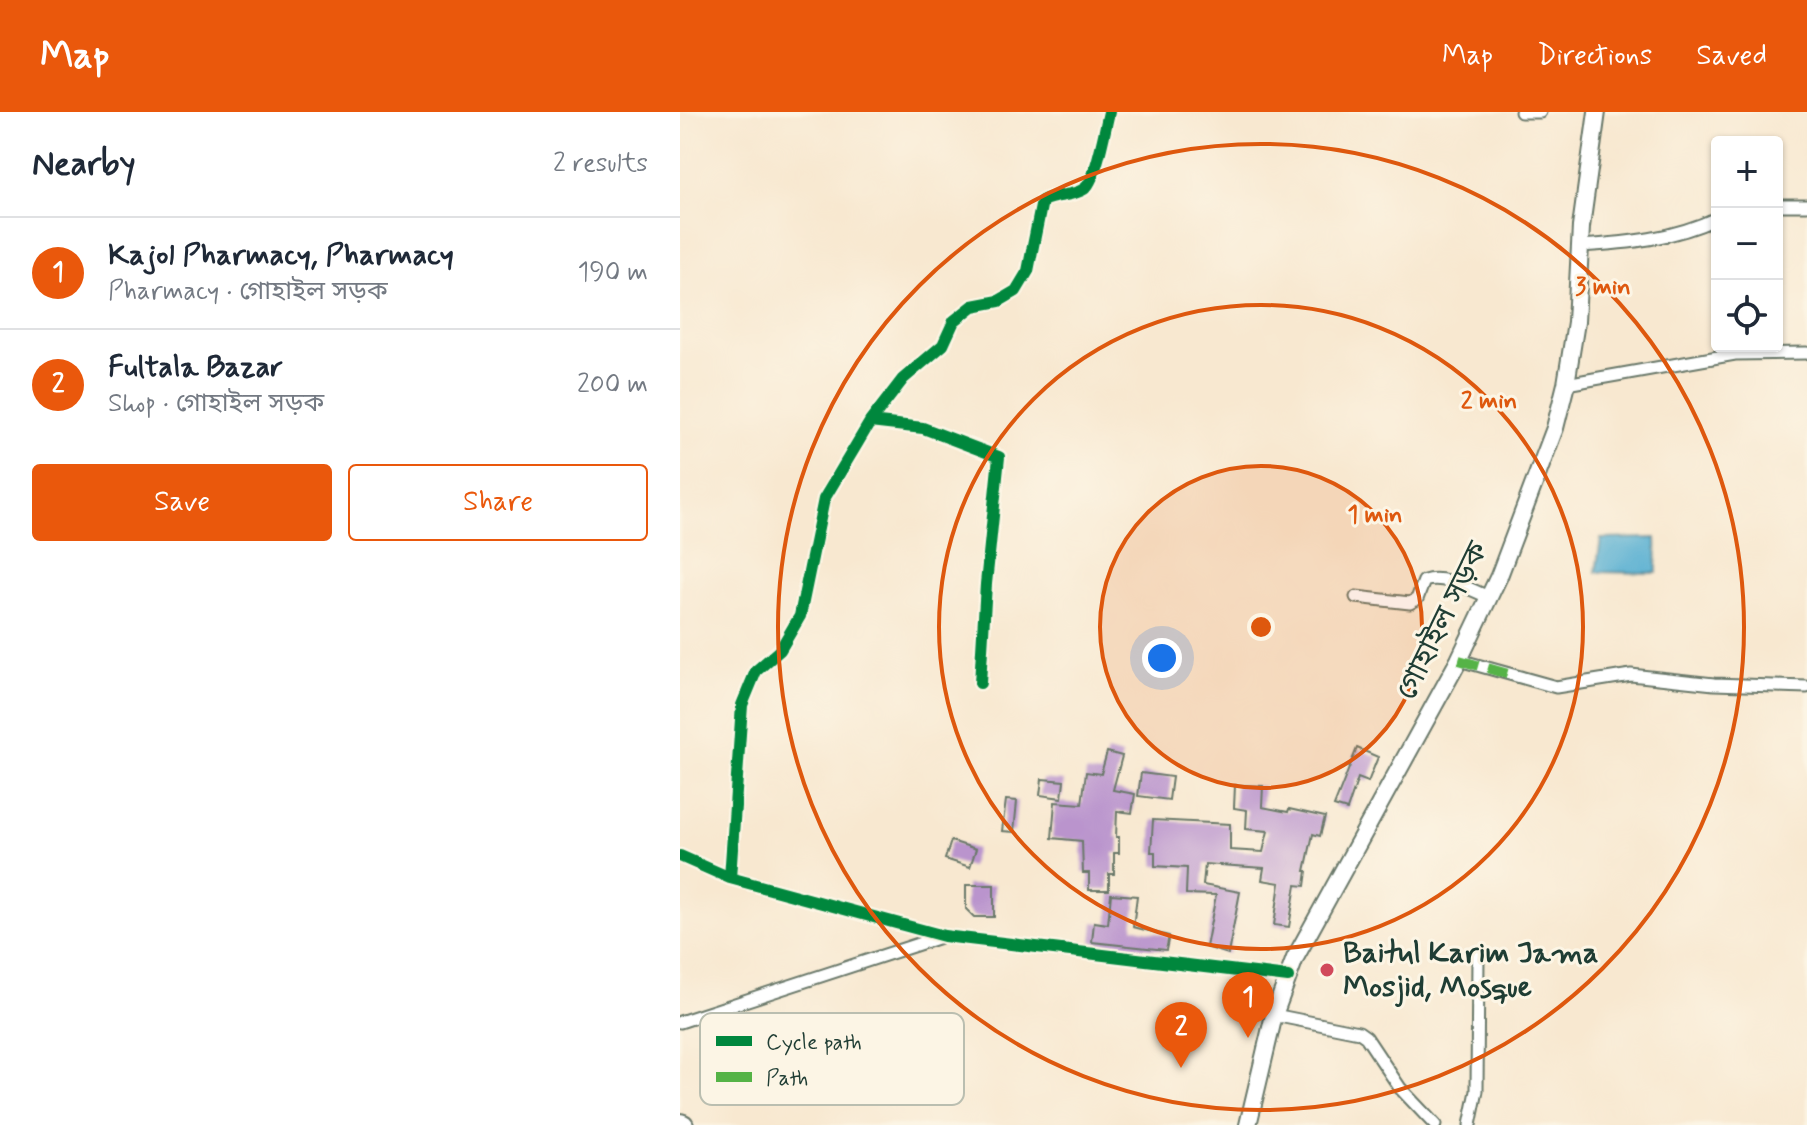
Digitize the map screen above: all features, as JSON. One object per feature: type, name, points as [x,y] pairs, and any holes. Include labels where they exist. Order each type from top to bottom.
[{"type":"main road","name":"গোহাইল সড়ক","points":[[1248,1125],[1274,1015],[1295,958],[1459,660],[1489,597],[1555,428],[1576,322],[1580,246],[1597,112]]},
{"type":"street","points":[[730,878],[742,705],[756,671],[780,650],[800,616],[824,499],[870,422],[903,379],[943,345],[954,321],[973,306],[999,301],[1016,291],[1028,271],[1042,201],[1084,189],[1094,178],[1109,112]]},
{"type":"street","points":[[1521,112],[1540,112]]},
{"type":"street","points":[[1783,205],[1807,205]]},
{"type":"street","points":[[1580,246],[1633,243],[1692,230],[1711,221]]},
{"type":"street","points":[[1566,384],[1735,354],[1807,353]]},
{"type":"street","points":[[870,422],[923,428],[999,457],[980,683]]},
{"type":"street","points":[[1356,597],[1410,603],[1417,599],[1424,581],[1441,579],[1489,597]]},
{"type":"street","points":[[1459,660],[1556,687],[1631,675],[1714,684],[1807,687]]},
{"type":"street","points":[[680,856],[730,878],[944,936],[1288,977]]},
{"type":"street","points":[[708,1013],[944,936]]},
{"type":"street","points":[[1470,1125],[1477,1091],[1478,956]]},
{"type":"street","points":[[680,1022],[700,1015]]},
{"type":"street","points":[[1274,1015],[1359,1032],[1366,1037],[1400,1088],[1435,1125]]},
{"type":"water","points":[[1656,538],[1657,573],[1596,572],[1601,539]]},
{"type":"building","points":[[1357,748],[1378,757],[1368,782],[1358,778],[1347,810],[1334,806]]},
{"type":"building","points":[[1107,752],[1122,756],[1113,790],[1135,794],[1132,813],[1117,811],[1119,853],[1114,853],[1114,874],[1109,874],[1109,890],[1089,890],[1089,873],[1083,873],[1082,841],[1052,838],[1055,802],[1082,804],[1086,772],[1101,774]]},
{"type":"building","points":[[1141,773],[1172,777],[1169,800],[1138,796]]},
{"type":"building","points":[[1042,779],[1064,781],[1062,798],[1040,795]]},
{"type":"building","points":[[1235,785],[1263,786],[1262,807],[1325,817],[1320,836],[1313,834],[1305,886],[1296,885],[1289,927],[1274,925],[1280,883],[1262,880],[1264,868],[1205,864],[1203,885],[1240,892],[1228,954],[1206,947],[1216,895],[1186,894],[1187,868],[1155,866],[1155,852],[1151,852],[1153,820],[1230,824],[1230,850],[1263,852],[1268,831],[1246,829],[1247,810],[1234,808]]},
{"type":"building","points":[[1006,800],[1017,801],[1014,832],[1002,831]]},
{"type":"building","points":[[951,841],[976,849],[970,867],[945,859]]},
{"type":"building","points":[[966,885],[994,885],[994,917],[974,917],[966,909]]},
{"type":"building","points":[[1111,894],[1137,896],[1133,927],[1169,936],[1166,950],[1092,942],[1094,922],[1108,924]]},
{"type":"marked path","points":[[1459,660],[1511,675]]},
{"type":"cycle path","points":[[730,878],[742,705],[756,671],[780,650],[800,616],[824,499],[870,422],[903,379],[943,345],[954,321],[973,306],[999,301],[1016,291],[1028,271],[1042,201],[1079,192],[1088,184],[1096,166],[1109,112]]},
{"type":"cycle path","points":[[870,422],[923,428],[999,457],[980,683]]},
{"type":"cycle path","points":[[680,856],[730,878],[944,936],[1288,977]]},
{"type":"place","name":"Baitul Karim Jama Mosjid, Mosque","points":[[1327,970]]},
{"type":"place","name":"Kajol Pharmacy, Pharmacy","points":[[1248,1038]]},
{"type":"place","name":"Fultala Bazar","points":[[1181,1068]]}]
